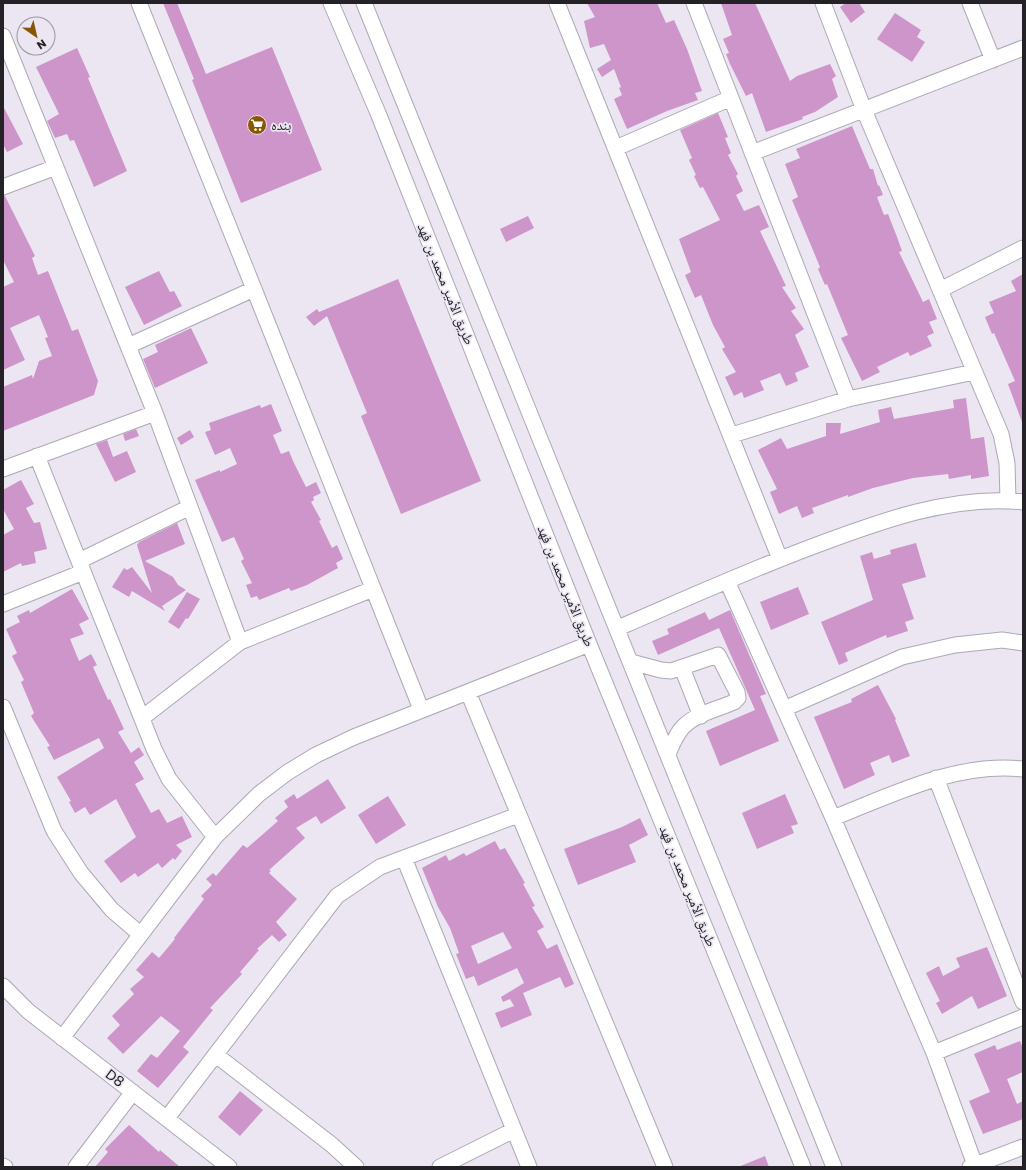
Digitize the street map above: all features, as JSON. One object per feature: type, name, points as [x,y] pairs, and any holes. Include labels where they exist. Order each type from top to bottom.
[{"type":"street","points":[[139,3],[421,709]]},
{"type":"street","name":"طريق الأمير محمد بن فهد","points":[[331,3],[378,113],[589,644],[803,1167]]},
{"type":"street","points":[[364,3],[618,628],[834,1167]]},
{"type":"street","points":[[557,3],[732,435],[780,559]]},
{"type":"street","points":[[694,3],[848,399]]},
{"type":"street","points":[[618,628],[780,559],[867,526],[907,514],[959,504],[1016,501],[1001,434],[864,110],[823,3]]},
{"type":"street","points":[[970,3],[993,60]]},
{"type":"street","points":[[3,36],[155,412],[240,642]]},
{"type":"street","points":[[752,154],[1023,48]]},
{"type":"street","points":[[616,148],[731,98]]},
{"type":"street","points":[[3,187],[56,166]]},
{"type":"street","points":[[940,290],[1023,248]]},
{"type":"street","points":[[128,346],[254,289]]},
{"type":"street","points":[[732,435],[848,399],[974,372]]},
{"type":"street","points":[[3,469],[155,412]]},
{"type":"street","points":[[38,456],[154,749],[169,779],[215,837]]},
{"type":"street","points":[[3,604],[81,566],[190,507]]},
{"type":"street","points":[[727,581],[833,818],[934,1053],[972,1166],[1023,1147]]},
{"type":"street","points":[[142,718],[240,642],[373,590]]},
{"type":"street","points":[[784,709],[902,657],[955,645],[1002,640],[1023,643]]},
{"type":"street","points":[[62,1038],[215,837],[259,794],[288,772],[316,755],[354,737],[421,709],[589,644]]},
{"type":"street","points":[[631,662],[661,670],[671,671],[718,655],[737,692],[738,698],[734,702],[701,716],[683,726],[676,736],[668,754]]},
{"type":"street","points":[[682,668],[701,716]]},
{"type":"street","points":[[468,692],[665,1167]]},
{"type":"street","points":[[3,707],[54,831],[81,873],[112,910],[140,934]]},
{"type":"street","points":[[833,818],[936,778],[956,773],[993,768],[1023,769]]},
{"type":"street","points":[[936,778],[1023,1002]]},
{"type":"street","points":[[167,1118],[336,896],[380,867],[518,814]]},
{"type":"street","points":[[404,858],[529,1167]]},
{"type":"street","name":"D8","points":[[5,993],[229,1167]]},
{"type":"street","points":[[934,1053],[1023,1017]]},
{"type":"street","points":[[216,1055],[332,1145],[356,1167]]},
{"type":"street","points":[[76,1167],[133,1092]]},
{"type":"street","points":[[440,1167],[514,1130]]},
{"type":"building","name":"بنده","points":[[163,3],[177,3],[206,74],[272,47],[322,170],[241,203],[192,80],[194,79]]},
{"type":"building","points":[[587,3],[657,3],[666,23],[674,20],[687,49],[702,91],[695,93],[698,100],[667,111],[627,129],[614,99],[622,95],[619,88],[621,87],[614,69],[602,77],[597,69],[611,60],[604,44],[590,48],[584,21],[595,17]]},
{"type":"building","points":[[721,3],[755,3],[790,81],[797,76],[830,64],[836,76],[832,79],[838,97],[815,112],[802,117],[803,119],[766,132],[752,93],[746,96],[726,54],[729,53],[723,39],[732,35]]},
{"type":"building","points":[[846,3],[859,3],[865,12],[851,23],[840,7]]},
{"type":"building","points":[[895,13],[921,30],[917,37],[925,42],[912,62],[877,39]]},
{"type":"building","points":[[77,48],[127,171],[94,187],[74,140],[70,141],[67,134],[55,138],[47,121],[59,114],[36,67]]},
{"type":"building","points":[[3,106],[23,144],[7,152],[3,144]]},
{"type":"building","points":[[718,113],[728,137],[725,138],[731,153],[728,155],[738,174],[736,176],[743,191],[736,195],[744,211],[759,205],[769,227],[760,231],[786,286],[782,287],[796,308],[791,311],[804,329],[795,335],[809,367],[795,373],[798,381],[786,386],[780,373],[760,381],[764,390],[744,398],[742,392],[734,396],[725,377],[736,372],[722,349],[725,347],[713,325],[701,295],[695,298],[685,275],[691,272],[679,239],[720,220],[703,187],[700,188],[694,176],[696,175],[689,160],[692,158],[680,130]]},
{"type":"building","points":[[852,126],[870,169],[873,169],[878,186],[879,185],[883,195],[877,197],[884,215],[888,214],[902,251],[899,252],[923,302],[929,299],[937,319],[929,322],[934,333],[927,336],[932,346],[910,356],[908,352],[877,367],[880,372],[862,381],[841,338],[848,335],[827,284],[825,285],[818,269],[820,267],[792,200],[798,197],[785,164],[800,158],[796,149]]},
{"type":"building","points":[[3,196],[5,196],[35,256],[32,258],[38,275],[48,271],[72,331],[78,329],[98,381],[94,395],[3,431],[3,387],[32,375],[33,379],[39,361],[52,356],[45,338],[48,337],[39,315],[10,328],[25,360],[3,370],[3,287],[14,282],[3,260]]},
{"type":"building","points":[[528,216],[534,228],[506,242],[500,229]]},
{"type":"building","points":[[159,271],[170,292],[174,291],[182,306],[144,325],[125,287]]},
{"type":"building","points":[[1023,274],[1022,422],[1008,384],[1015,381],[994,333],[992,334],[985,317],[994,313],[989,302],[1016,291],[1011,281]]},
{"type":"building","points":[[398,279],[481,481],[401,514],[361,416],[367,413],[327,316],[314,326],[306,317],[317,309],[319,312]]},
{"type":"building","points":[[191,328],[208,363],[155,388],[143,359],[158,352],[155,345]]},
{"type":"building","points":[[966,398],[971,439],[984,437],[989,476],[971,479],[971,475],[949,479],[948,474],[913,478],[873,488],[848,497],[848,495],[812,508],[814,513],[802,518],[797,506],[779,514],[770,492],[777,489],[758,450],[781,438],[787,449],[826,436],[826,423],[841,423],[840,434],[880,422],[878,410],[891,407],[894,419],[954,408],[953,400]]},
{"type":"building","points":[[271,404],[282,431],[273,435],[281,454],[289,451],[306,487],[316,482],[321,493],[313,497],[314,500],[311,502],[321,520],[319,521],[332,548],[337,545],[343,559],[336,563],[338,568],[307,585],[291,591],[289,588],[259,600],[257,596],[251,598],[246,585],[252,583],[241,561],[244,559],[234,537],[222,542],[195,480],[220,470],[220,472],[237,464],[230,448],[215,455],[205,432],[211,430],[209,423],[260,405],[261,408]]},
{"type":"building","points":[[136,429],[139,436],[125,441],[123,434]]},
{"type":"building","points":[[190,430],[194,437],[181,445],[177,438]]},
{"type":"building","points":[[107,440],[113,457],[127,451],[136,472],[115,482],[96,444]]},
{"type":"building","points":[[21,480],[34,504],[26,508],[34,523],[40,522],[47,549],[34,552],[36,563],[22,566],[21,563],[3,572],[3,535],[14,529],[3,509],[3,490]]},
{"type":"building","points":[[177,523],[185,544],[145,561],[173,577],[178,585],[186,590],[162,606],[165,611],[132,591],[129,597],[112,587],[124,568],[127,570],[132,567],[152,593],[137,545],[139,542]]},
{"type":"building","points":[[916,543],[926,577],[902,584],[914,619],[905,622],[908,631],[887,638],[886,635],[845,653],[848,661],[839,665],[821,622],[873,600],[860,556],[872,552],[874,559],[891,554],[890,550]]},
{"type":"building","points":[[798,587],[809,614],[771,630],[760,602]]},
{"type":"building","points":[[72,589],[89,619],[79,624],[84,634],[70,639],[79,661],[91,654],[97,665],[93,667],[108,700],[110,699],[124,729],[118,732],[131,753],[139,747],[144,755],[134,762],[144,779],[135,784],[151,813],[159,809],[167,823],[182,816],[192,837],[176,845],[182,851],[175,860],[173,858],[162,868],[158,863],[138,877],[135,873],[121,883],[104,861],[136,837],[116,799],[90,815],[85,807],[75,813],[69,802],[71,801],[57,777],[104,748],[99,738],[54,760],[47,747],[50,746],[31,716],[34,713],[21,682],[24,680],[12,656],[17,653],[6,629],[20,622],[17,616],[29,610],[30,613]]},
{"type":"building","points":[[187,592],[200,599],[188,619],[186,618],[179,629],[168,622]]},
{"type":"building","points":[[730,610],[766,694],[760,696],[779,741],[720,766],[706,731],[755,710],[719,628],[658,655],[652,641],[669,634],[667,629],[705,612],[709,620]]},
{"type":"building","points":[[878,685],[896,719],[895,720],[910,756],[892,763],[889,755],[870,763],[875,775],[844,789],[814,717],[852,702],[851,699]]},
{"type":"building","points":[[328,779],[346,808],[321,824],[316,816],[296,828],[305,838],[269,870],[271,871],[269,873],[297,899],[276,922],[287,935],[279,942],[272,935],[257,949],[259,950],[240,972],[242,974],[210,1008],[213,1010],[183,1047],[189,1052],[158,1088],[137,1071],[151,1054],[157,1058],[180,1031],[161,1016],[123,1054],[107,1038],[120,1025],[112,1016],[134,994],[130,989],[144,977],[136,970],[152,952],[159,958],[204,899],[201,896],[212,885],[206,879],[213,873],[216,876],[243,845],[247,848],[278,821],[275,818],[288,807],[284,801],[294,794],[297,799]]},
{"type":"building","points":[[785,794],[798,824],[791,826],[794,833],[757,849],[742,813]]},
{"type":"building","points":[[388,796],[406,825],[376,844],[358,815]]},
{"type":"building","points":[[640,818],[648,835],[629,845],[636,862],[578,885],[564,849],[622,827]]},
{"type":"building","points":[[495,841],[500,850],[505,848],[525,883],[523,884],[535,906],[532,907],[544,927],[537,931],[547,949],[557,944],[574,984],[565,988],[560,977],[523,993],[532,1015],[501,1028],[495,1013],[514,1006],[510,999],[503,1002],[501,997],[524,983],[517,968],[478,986],[474,976],[466,979],[456,954],[459,953],[450,928],[438,907],[422,868],[446,855],[449,861],[464,853],[466,856]],"holes":[[[503,932],[512,948],[478,964],[471,946]]]},
{"type":"building","points":[[987,947],[1007,996],[978,1009],[972,996],[942,1014],[936,1003],[940,1001],[926,973],[939,966],[943,976],[960,967],[956,958]]},
{"type":"building","points":[[1020,1041],[1023,1048],[1023,1072],[1007,1079],[1017,1104],[1023,1101],[1023,1119],[983,1134],[969,1101],[990,1092],[974,1054],[995,1045],[997,1050]]},
{"type":"building","points":[[240,1091],[263,1110],[240,1136],[218,1117]]},
{"type":"building","points":[[129,1125],[159,1152],[160,1150],[180,1167],[95,1167],[108,1152],[105,1149]]},
{"type":"building","points":[[765,1156],[769,1167],[738,1167]]},
{"type":"place","name":"بنده","points":[[257,125]]}]
